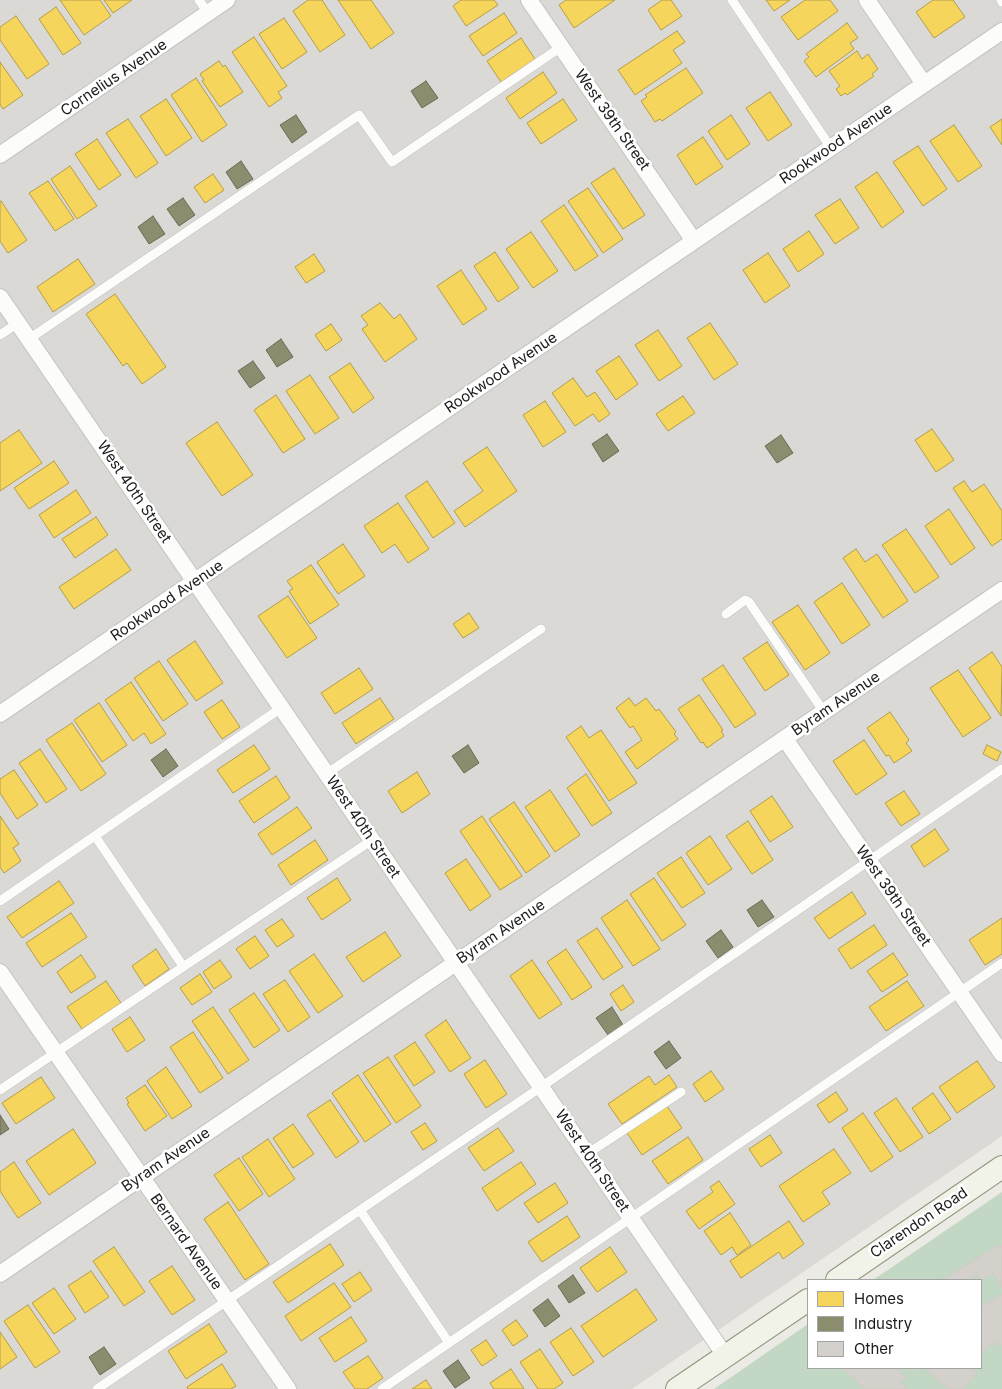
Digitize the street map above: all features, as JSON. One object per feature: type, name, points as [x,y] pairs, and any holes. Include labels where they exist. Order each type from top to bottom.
[{"type":"street","name":"Cornelius Avenue","points":[[0,155],[203,7],[227,0]]},
{"type":"street","name":"West 39th Street","points":[[529,0],[694,241]]},
{"type":"street","points":[[867,0],[924,84]]},
{"type":"street","name":"Rookwood Avenue","points":[[0,714],[1002,31]]},
{"type":"street","name":"West 40th Street","points":[[0,297],[726,1356]]},
{"type":"street","name":"Byram Avenue","points":[[0,1274],[1002,590]]},
{"type":"street","name":"West 39th Street","points":[[785,738],[1002,1054]]},
{"type":"street","name":"Bernard Avenue","points":[[0,972],[288,1389]]},
{"type":"street","name":"Clarendon Road","points":[[838,1279],[1002,1167]]},
{"type":"street","points":[[677,1389],[807,1301]]},
{"type":"lane","points":[[732,0],[831,148]]},
{"type":"lane","points":[[29,339],[359,115],[392,162],[561,47]]},
{"type":"lane","points":[[0,335],[18,323]]},
{"type":"lane","points":[[726,614],[745,600],[749,602],[824,712]]},
{"type":"lane","points":[[326,774],[541,629]]},
{"type":"lane","points":[[0,902],[281,708]]},
{"type":"lane","points":[[97,1389],[541,1087],[1002,769]]},
{"type":"lane","points":[[95,836],[184,966]]},
{"type":"lane","points":[[0,1090],[372,840]]},
{"type":"lane","points":[[382,1389],[1002,963]]},
{"type":"lane","points":[[588,1154],[681,1092]]},
{"type":"lane","points":[[360,1210],[449,1343]]},
{"type":"shaded area","points":[[0,0],[1002,0],[1002,1136],[632,1389],[0,1389]]},
{"type":"green space","points":[[1002,1192],[1002,1389],[714,1389],[807,1325],[807,1369],[982,1369],[982,1279],[874,1279]]},
{"type":"building: Homes","points":[[60,0],[100,0],[111,16],[84,35]]},
{"type":"building: Homes","points":[[104,0],[132,0],[113,13]]},
{"type":"building: Homes","points":[[308,0],[322,0],[345,35],[320,52],[293,11]]},
{"type":"building: Homes","points":[[338,0],[371,0],[394,33],[371,49]]},
{"type":"building: Homes","points":[[461,0],[494,0],[498,5],[466,26],[453,6]]},
{"type":"building: Homes","points":[[566,0],[615,0],[574,28],[559,5]]},
{"type":"building: Homes","points":[[662,0],[671,0],[682,16],[661,30],[648,10]]},
{"type":"building: Homes","points":[[766,0],[790,0],[774,11]]},
{"type":"building: Homes","points":[[805,0],[830,0],[838,11],[798,40],[781,17]]},
{"type":"building: Homes","points":[[933,0],[953,0],[965,17],[934,38],[916,12]]},
{"type":"building: Homes","points":[[56,7],[81,43],[63,55],[39,19]]},
{"type":"building: Homes","points":[[504,13],[517,33],[483,56],[469,36]]},
{"type":"building: Homes","points":[[16,16],[49,64],[27,79],[0,40],[0,27]]},
{"type":"building: Homes","points":[[284,18],[307,52],[282,69],[259,34]]},
{"type":"building: Homes","points":[[847,23],[858,38],[850,43],[854,49],[816,77],[804,61],[809,57],[806,54]]},
{"type":"building: Homes","points":[[677,31],[685,42],[673,50],[682,63],[635,95],[618,70]]},
{"type":"building: Homes","points":[[254,37],[287,86],[278,92],[282,98],[269,107],[232,52]]},
{"type":"building: Homes","points":[[521,38],[535,59],[501,82],[487,61]]},
{"type":"building: Homes","points":[[857,51],[862,59],[868,54],[878,69],[872,74],[874,76],[847,95],[845,93],[841,96],[836,89],[840,86],[829,71]]},
{"type":"building: Homes","points":[[219,61],[223,67],[225,65],[243,92],[220,107],[202,81],[204,80],[200,74]]},
{"type":"building: Homes","points":[[0,62],[23,95],[3,109],[0,104]]},
{"type":"building: Homes","points":[[686,68],[703,93],[662,121],[660,119],[655,122],[641,101],[647,97],[645,95]]},
{"type":"building: Homes","points":[[543,72],[557,93],[520,119],[506,98]]},
{"type":"building: Homes","points":[[196,78],[227,125],[202,142],[171,95]]},
{"type":"building: Homes","points":[[770,92],[792,125],[768,141],[746,108]]},
{"type":"building: Homes","points":[[166,99],[192,138],[166,156],[140,116]]},
{"type":"building: Homes","points":[[563,99],[577,120],[541,144],[527,123]]},
{"type":"building: Homes","points":[[731,115],[750,144],[727,160],[708,131]]},
{"type":"building: Homes","points":[[128,119],[158,163],[136,178],[106,133]]},
{"type":"building: Homes","points":[[1002,119],[1002,145],[990,127]]},
{"type":"building: Homes","points":[[954,125],[982,166],[958,182],[930,141]]},
{"type":"building: Homes","points":[[703,137],[723,167],[696,185],[677,155]]},
{"type":"building: Homes","points":[[97,139],[121,175],[99,190],[75,154]]},
{"type":"building: Homes","points":[[918,146],[947,189],[923,206],[893,162]]},
{"type":"building: Homes","points":[[70,166],[97,206],[77,219],[51,179]]},
{"type":"building: Homes","points":[[614,168],[645,215],[623,229],[591,183]]},
{"type":"building: Homes","points":[[877,172],[904,212],[882,228],[855,187]]},
{"type":"building: Homes","points":[[213,174],[224,190],[205,203],[194,187]]},
{"type":"building: Homes","points":[[48,181],[74,219],[55,231],[29,193]]},
{"type":"building: Homes","points":[[588,188],[623,239],[603,253],[568,201]]},
{"type":"building: Homes","points":[[840,199],[859,228],[835,244],[815,215]]},
{"type":"building: Homes","points":[[1,201],[27,240],[8,253],[0,241]]},
{"type":"building: Homes","points":[[564,205],[598,256],[575,271],[541,221]]},
{"type":"building: Homes","points":[[809,231],[824,254],[798,272],[783,249]]},
{"type":"building: Homes","points":[[531,232],[558,271],[533,288],[506,249]]},
{"type":"building: Homes","points":[[495,252],[519,288],[498,302],[474,266]]},
{"type":"building: Homes","points":[[768,253],[790,286],[765,303],[743,270]]},
{"type":"building: Homes","points":[[314,254],[325,271],[306,283],[295,267]]},
{"type":"building: Homes","points":[[78,259],[95,284],[53,312],[37,287]]},
{"type":"building: Homes","points":[[461,270],[487,309],[463,325],[437,286]]},
{"type":"building: Homes","points":[[115,294],[166,367],[142,384],[127,363],[123,366],[86,314]]},
{"type":"building: Homes","points":[[380,303],[394,319],[400,314],[417,339],[385,362],[362,329],[368,325],[361,316]]},
{"type":"building: Homes","points":[[710,323],[738,364],[714,380],[687,338]]},
{"type":"building: Homes","points":[[331,324],[342,340],[326,351],[315,335]]},
{"type":"building: Homes","points":[[658,330],[682,366],[659,381],[635,345]]},
{"type":"building: Homes","points":[[619,356],[638,384],[616,400],[596,371]]},
{"type":"building: Homes","points":[[350,363],[374,398],[353,413],[329,377]]},
{"type":"building: Homes","points":[[310,375],[339,418],[315,434],[286,391]]},
{"type":"building: Homes","points":[[573,378],[587,397],[595,392],[610,414],[599,422],[593,414],[575,426],[552,393]]},
{"type":"building: Homes","points":[[276,395],[305,439],[283,453],[254,410]]},
{"type":"building: Homes","points":[[683,396],[695,413],[668,431],[656,414]]},
{"type":"building: Homes","points":[[545,401],[566,432],[543,447],[523,415]]},
{"type":"building: Homes","points":[[217,422],[253,475],[222,496],[186,443]]},
{"type":"building: Homes","points":[[932,429],[954,460],[936,472],[915,440]]},
{"type":"building: Homes","points":[[19,430],[42,463],[0,491],[0,443]]},
{"type":"building: Homes","points":[[487,447],[517,491],[465,527],[454,511],[483,491],[463,463]]},
{"type":"building: Homes","points":[[54,461],[69,483],[29,509],[14,488]]},
{"type":"building: Homes","points":[[427,481],[455,523],[433,538],[405,496]]},
{"type":"building: Homes","points":[[964,481],[972,492],[984,484],[1002,511],[1002,539],[992,546],[953,488]]},
{"type":"building: Homes","points":[[76,490],[91,513],[54,538],[39,515]]},
{"type":"building: Homes","points":[[398,503],[429,549],[408,563],[395,544],[382,553],[364,526]]},
{"type":"building: Homes","points":[[949,509],[975,548],[951,565],[925,526]]},
{"type":"building: Homes","points":[[96,517],[108,535],[75,558],[62,539]]},
{"type":"building: Homes","points":[[906,529],[939,577],[915,593],[882,545]]},
{"type":"building: Homes","points":[[343,544],[365,576],[338,594],[317,562]]},
{"type":"building: Homes","points":[[116,549],[131,570],[74,609],[59,587]]},
{"type":"building: Homes","points":[[856,549],[865,562],[877,554],[908,601],[883,618],[843,558]]},
{"type":"building: Homes","points":[[311,565],[339,605],[310,624],[289,591],[293,589],[287,581]]},
{"type":"building: Homes","points":[[842,583],[870,625],[842,644],[814,602]]},
{"type":"building: Homes","points":[[288,596],[317,638],[287,658],[258,616]]},
{"type":"building: Homes","points":[[798,605],[830,653],[805,670],[772,622]]},
{"type":"building: Homes","points":[[469,613],[479,628],[463,638],[453,624]]},
{"type":"building: Homes","points":[[195,641],[223,683],[196,701],[167,660]]},
{"type":"building: Homes","points":[[767,642],[789,675],[765,691],[743,658]]},
{"type":"building: Homes","points":[[992,652],[1002,667],[1001,716],[969,668]]},
{"type":"building: Homes","points":[[159,661],[188,704],[163,721],[134,678]]},
{"type":"building: Homes","points":[[723,665],[756,714],[735,728],[702,679]]},
{"type":"building: Homes","points":[[359,668],[373,689],[335,714],[321,693]]},
{"type":"building: Homes","points":[[958,670],[991,718],[963,737],[930,688]]},
{"type":"building: Homes","points":[[131,682],[166,734],[151,744],[144,733],[133,741],[105,700]]},
{"type":"building: Homes","points":[[699,695],[723,730],[721,731],[724,736],[707,748],[703,742],[701,743],[678,709]]},
{"type":"building: Homes","points":[[380,698],[394,719],[356,744],[342,723]]},
{"type":"building: Homes","points":[[629,698],[635,706],[646,698],[656,711],[659,709],[676,732],[674,734],[678,739],[637,769],[625,752],[642,740],[633,726],[630,728],[616,708]]},
{"type":"building: Homes","points":[[222,700],[240,727],[222,739],[204,712]]},
{"type":"building: Homes","points":[[99,703],[127,745],[102,762],[74,720]]},
{"type":"building: Homes","points":[[890,712],[909,740],[906,743],[912,751],[894,763],[889,755],[886,756],[867,728]]},
{"type":"building: Homes","points":[[72,723],[106,774],[81,791],[46,740]]},
{"type":"building: Homes","points":[[581,726],[589,738],[601,730],[637,783],[609,801],[566,737]]},
{"type":"building: Homes","points":[[864,740],[887,774],[856,795],[833,761]]},
{"type":"building: Homes","points":[[254,745],[270,769],[233,793],[217,770]]},
{"type":"building: Homes","points":[[987,745],[1001,752],[997,761],[983,754]]},
{"type":"building: Homes","points":[[40,749],[67,789],[46,803],[19,763]]},
{"type":"building: Homes","points":[[14,770],[38,805],[17,819],[0,793],[0,779]]},
{"type":"building: Homes","points":[[417,772],[430,794],[402,813],[388,791]]},
{"type":"building: Homes","points":[[586,774],[612,813],[592,826],[567,788]]},
{"type":"building: Homes","points":[[276,776],[290,798],[254,823],[239,801]]},
{"type":"building: Homes","points":[[550,790],[580,835],[555,852],[525,807]]},
{"type":"building: Homes","points":[[904,791],[920,814],[901,826],[885,803]]},
{"type":"building: Homes","points":[[772,796],[793,827],[770,842],[750,811]]},
{"type":"building: Homes","points":[[514,802],[550,856],[526,873],[489,819]]},
{"type":"building: Homes","points":[[297,807],[312,828],[272,855],[258,834]]},
{"type":"building: Homes","points":[[0,816],[19,844],[13,848],[21,861],[4,873],[0,867]]},
{"type":"building: Homes","points":[[482,816],[522,876],[500,890],[460,831]]},
{"type":"building: Homes","points":[[748,821],[773,860],[752,874],[726,836]]},
{"type":"building: Homes","points":[[935,829],[949,850],[924,867],[911,846]]},
{"type":"building: Homes","points":[[710,836],[732,869],[708,885],[686,853]]},
{"type":"building: Homes","points":[[315,840],[328,860],[291,885],[278,865]]},
{"type":"building: Homes","points":[[681,857],[705,893],[682,908],[657,873]]},
{"type":"building: Homes","points":[[466,859],[491,896],[470,911],[445,873]]},
{"type":"building: Homes","points":[[337,878],[351,900],[322,920],[307,898]]},
{"type":"building: Homes","points":[[654,878],[686,925],[662,941],[630,894]]},
{"type":"building: Homes","points":[[59,881],[74,903],[22,938],[7,917]]},
{"type":"building: Homes","points":[[852,892],[866,914],[829,939],[814,918]]},
{"type":"building: Homes","points":[[627,900],[660,949],[633,966],[601,918]]},
{"type":"building: Homes","points":[[71,913],[87,937],[42,967],[26,943]]},
{"type":"building: Homes","points":[[1002,918],[1002,954],[985,965],[969,940]]},
{"type":"building: Homes","points":[[282,919],[294,936],[277,947],[265,930]]},
{"type":"building: Homes","points":[[874,925],[887,945],[851,969],[838,949]]},
{"type":"building: Homes","points":[[597,928],[623,967],[603,980],[577,941]]},
{"type":"building: Homes","points":[[385,932],[401,956],[363,982],[346,957]]},
{"type":"building: Homes","points":[[255,936],[269,956],[250,969],[236,949]]},
{"type":"building: Homes","points":[[156,949],[169,969],[145,986],[132,966]]},
{"type":"building: Homes","points":[[566,949],[592,987],[572,1000],[547,962]]},
{"type":"building: Homes","points":[[893,953],[908,975],[882,992],[867,971]]},
{"type":"building: Homes","points":[[314,954],[343,996],[318,1013],[289,971]]},
{"type":"building: Homes","points":[[81,955],[96,977],[71,993],[57,972]]},
{"type":"building: Homes","points":[[220,960],[232,977],[214,989],[203,972]]},
{"type":"building: Homes","points":[[532,960],[562,1004],[539,1019],[510,976]]},
{"type":"building: Homes","points":[[200,974],[212,992],[192,1005],[180,988]]},
{"type":"building: Homes","points":[[285,980],[310,1017],[288,1032],[263,994]]},
{"type":"building: Homes","points":[[106,981],[121,1003],[82,1029],[67,1007]]},
{"type":"building: Homes","points":[[907,981],[924,1006],[886,1031],[869,1007]]},
{"type":"building: Homes","points":[[623,985],[634,1002],[621,1011],[610,994]]},
{"type":"building: Homes","points":[[254,993],[280,1030],[254,1048],[229,1010]]},
{"type":"building: Homes","points":[[213,1007],[249,1060],[228,1074],[192,1021]]},
{"type":"building: Homes","points":[[130,1017],[145,1040],[127,1052],[112,1029]]},
{"type":"building: Homes","points":[[446,1020],[471,1058],[450,1072],[425,1035]]},
{"type":"building: Homes","points":[[193,1032],[223,1078],[200,1093],[170,1047]]},
{"type":"building: Homes","points":[[415,1042],[435,1072],[414,1086],[394,1056]]},
{"type":"building: Homes","points":[[388,1057],[421,1106],[396,1123],[363,1073]]},
{"type":"building: Homes","points":[[485,1060],[507,1094],[486,1108],[464,1074]]},
{"type":"building: Homes","points":[[977,1061],[995,1087],[957,1113],[939,1087]]},
{"type":"building: Homes","points":[[166,1067],[192,1106],[172,1119],[147,1081]]},
{"type":"building: Homes","points":[[711,1071],[724,1089],[705,1102],[693,1084]]},
{"type":"building: Homes","points":[[358,1075],[391,1124],[365,1142],[332,1093]]},
{"type":"building: Homes","points":[[669,1075],[677,1087],[622,1124],[608,1104],[649,1076],[655,1085]]},
{"type":"building: Homes","points":[[41,1077],[55,1098],[16,1124],[2,1103]]},
{"type":"building: Homes","points":[[145,1085],[167,1116],[145,1131],[127,1104],[129,1103],[126,1098]]},
{"type":"building: Homes","points":[[836,1092],[848,1110],[829,1123],[817,1105]]},
{"type":"building: Homes","points":[[933,1093],[951,1119],[929,1134],[912,1108]]},
{"type":"building: Homes","points":[[896,1098],[923,1137],[900,1152],[874,1113]]},
{"type":"building: Homes","points":[[330,1100],[359,1142],[336,1158],[307,1115]]},
{"type":"building: Homes","points":[[667,1106],[682,1128],[642,1155],[627,1133]]},
{"type":"building: Homes","points":[[863,1113],[893,1157],[871,1172],[842,1128]]},
{"type":"building: Homes","points":[[425,1123],[437,1141],[423,1150],[411,1132]]},
{"type":"building: Homes","points":[[293,1124],[314,1154],[293,1168],[273,1138]]},
{"type":"building: Homes","points":[[498,1128],[514,1151],[484,1171],[468,1148]]},
{"type":"building: Homes","points":[[73,1129],[96,1163],[49,1195],[26,1161]]},
{"type":"building: Homes","points":[[770,1135],[782,1153],[761,1167],[749,1149]]},
{"type":"building: Homes","points":[[688,1137],[703,1160],[668,1184],[652,1161]]},
{"type":"building: Homes","points":[[268,1139],[295,1179],[269,1197],[242,1157]]},
{"type":"building: Homes","points":[[834,1149],[851,1173],[822,1192],[830,1204],[803,1222],[779,1186]]},
{"type":"building: Homes","points":[[239,1158],[263,1194],[239,1211],[214,1175]]},
{"type":"building: Homes","points":[[14,1162],[41,1203],[18,1218],[0,1191],[0,1172]]},
{"type":"building: Homes","points":[[521,1162],[536,1184],[497,1211],[482,1188]]},
{"type":"building: Homes","points":[[719,1181],[735,1204],[699,1229],[686,1211],[713,1192],[710,1187]]},
{"type":"building: Homes","points":[[555,1183],[568,1203],[538,1223],[524,1203]]},
{"type":"building: Homes","points":[[228,1202],[269,1264],[245,1280],[204,1219]]},
{"type":"building: Homes","points":[[730,1213],[751,1245],[737,1255],[732,1247],[721,1255],[704,1231]]},
{"type":"building: Homes","points":[[567,1216],[580,1237],[542,1262],[528,1242]]},
{"type":"building: Homes","points":[[789,1221],[804,1244],[783,1259],[779,1252],[741,1278],[730,1261]]},
{"type":"building: Homes","points":[[330,1244],[344,1265],[288,1303],[273,1282]]},
{"type":"building: Homes","points":[[114,1247],[145,1292],[124,1306],[93,1261]]},
{"type":"building: Homes","points":[[610,1247],[627,1272],[597,1292],[580,1268]]},
{"type":"building: Homes","points":[[172,1266],[195,1300],[172,1315],[149,1281]]},
{"type":"building: Homes","points":[[91,1271],[109,1297],[85,1313],[68,1286]]},
{"type":"building: Homes","points":[[360,1272],[372,1290],[354,1302],[342,1284]]},
{"type":"building: Homes","points":[[334,1283],[351,1307],[301,1341],[285,1316]]},
{"type":"building: Homes","points":[[54,1288],[76,1319],[54,1334],[32,1303]]},
{"type":"building: Homes","points":[[636,1289],[657,1320],[603,1357],[581,1326]]},
{"type":"building: Homes","points":[[28,1305],[60,1352],[35,1368],[4,1321]]},
{"type":"building: Homes","points":[[351,1317],[367,1341],[335,1362],[319,1338]]},
{"type":"building: Homes","points":[[516,1320],[528,1336],[513,1346],[502,1330]]},
{"type":"building: Homes","points":[[209,1324],[227,1352],[186,1379],[168,1351]]},
{"type":"building: Homes","points":[[571,1328],[594,1362],[573,1376],[550,1342]]},
{"type":"building: Homes","points":[[0,1332],[17,1357],[0,1369]]},
{"type":"building: Homes","points":[[486,1340],[497,1356],[482,1366],[471,1350]]},
{"type":"building: Homes","points":[[540,1349],[563,1383],[554,1389],[538,1389],[520,1362]]},
{"type":"building: Homes","points":[[368,1356],[383,1378],[367,1389],[355,1389],[343,1372]]},
{"type":"building: Homes","points":[[222,1364],[236,1386],[231,1389],[188,1389],[187,1387]]},
{"type":"building: Homes","points":[[511,1369],[524,1389],[494,1389],[490,1383]]},
{"type":"building: Homes","points":[[426,1380],[432,1389],[412,1389]]},
{"type":"building: Industry","points":[[426,81],[438,98],[422,108],[411,91]]},
{"type":"building: Industry","points":[[296,115],[307,132],[292,143],[280,125]]},
{"type":"building: Industry","points":[[241,161],[253,179],[237,189],[226,172]]},
{"type":"building: Industry","points":[[183,198],[195,215],[179,226],[167,209]]},
{"type":"building: Industry","points":[[153,216],[165,234],[149,244],[138,227]]},
{"type":"building: Industry","points":[[281,339],[293,357],[277,367],[266,350]]},
{"type":"building: Industry","points":[[253,361],[265,378],[250,388],[238,371]]},
{"type":"building: Industry","points":[[607,434],[619,451],[603,462],[592,444]]},
{"type":"building: Industry","points":[[781,435],[793,453],[777,463],[765,446]]},
{"type":"building: Industry","points":[[468,745],[479,763],[464,773],[452,756]]},
{"type":"building: Industry","points":[[166,749],[178,766],[163,777],[151,760]]},
{"type":"building: Industry","points":[[762,900],[774,917],[758,927],[747,910]]},
{"type":"building: Industry","points":[[721,930],[733,947],[718,958],[706,941]]},
{"type":"building: Industry","points":[[612,1007],[623,1025],[608,1035],[596,1018]]},
{"type":"building: Industry","points":[[669,1041],[681,1058],[666,1069],[654,1052]]},
{"type":"building: Industry","points":[[0,1115],[9,1129],[0,1135]]},
{"type":"building: Industry","points":[[573,1275],[585,1293],[569,1303],[558,1286]]},
{"type":"building: Industry","points":[[548,1299],[560,1316],[545,1327],[533,1310]]},
{"type":"building: Industry","points":[[104,1347],[116,1364],[100,1375],[89,1357]]},
{"type":"building: Industry","points":[[458,1360],[470,1378],[455,1388],[443,1371]]},
{"type":"building: Other","points":[[1000,1244],[1002,1247],[1001,1287],[993,1273],[982,1280],[977,1275],[970,1279],[944,1279]]},
{"type":"building: Other","points":[[1002,1294],[1002,1344],[998,1347],[995,1342],[982,1351],[982,1306]]},
{"type":"building: Other","points":[[842,1369],[896,1369],[906,1377],[901,1383],[908,1389],[865,1389]]},
{"type":"building: Other","points":[[925,1369],[971,1369],[977,1373],[963,1389],[949,1389]]}]
